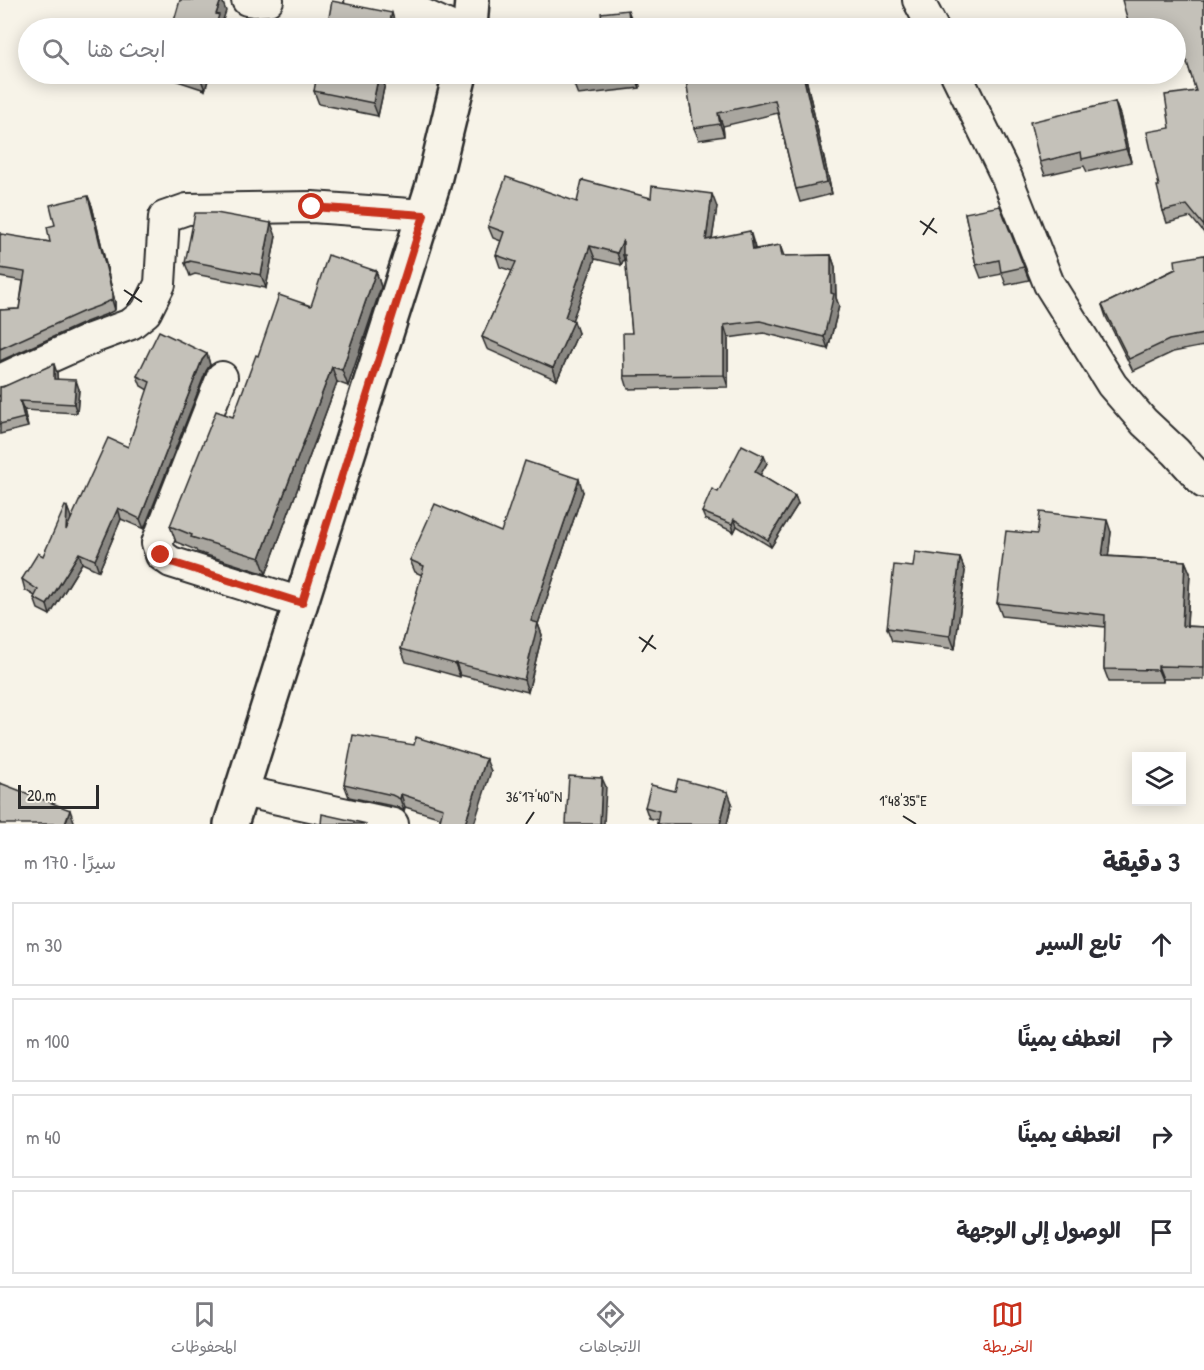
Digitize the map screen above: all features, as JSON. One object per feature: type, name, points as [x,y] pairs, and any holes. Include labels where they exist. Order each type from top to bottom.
[{"type":"main road","points":[[471,18],[472,0]]},
{"type":"main road","points":[[231,824],[424,215],[458,84]]},
{"type":"street","points":[[247,0],[268,0]]},
{"type":"street","points":[[360,0],[391,4],[431,18]]},
{"type":"street","points":[[918,0],[928,18]]},
{"type":"street","points":[[961,84],[1007,178],[1049,284],[1112,385],[1144,422],[1204,483]]},
{"type":"street","points":[[0,381],[93,338],[131,324],[146,312],[160,284],[164,217],[187,209],[312,207],[424,215]]},
{"type":"street","points":[[222,377],[157,543],[161,555],[171,562],[302,603]]},
{"type":"street","points":[[242,791],[393,824]]},
{"type":"building","points":[[180,0],[221,0],[216,14],[219,15],[218,18],[175,18]]},
{"type":"building","points":[[1122,0],[1204,0],[1204,226],[1187,205],[1163,211],[1147,132],[1170,128],[1165,95],[1196,91],[1186,59],[1186,18],[1127,18]]},
{"type":"building","points":[[332,1],[392,13],[391,18],[329,18]]},
{"type":"building","points":[[628,10],[629,18],[602,18],[601,13]]},
{"type":"building","points":[[315,84],[377,84],[373,103],[314,91]]},
{"type":"building","points":[[687,84],[805,84],[827,182],[796,189],[775,100],[718,113],[720,124],[694,128]]},
{"type":"building","points":[[1115,102],[1126,149],[1082,159],[1081,152],[1040,162],[1030,122]]},
{"type":"building","points":[[506,177],[577,202],[582,180],[651,198],[652,186],[712,194],[706,240],[750,231],[753,250],[780,245],[782,256],[831,255],[831,293],[834,294],[824,337],[760,321],[724,325],[724,375],[624,376],[623,333],[632,333],[623,240],[617,253],[590,246],[565,317],[574,321],[553,368],[482,337],[516,262],[496,255],[504,232],[488,226]]},
{"type":"building","points":[[88,196],[112,300],[0,349],[0,310],[19,309],[25,272],[0,268],[0,235],[50,242],[47,227],[55,225],[50,205]]},
{"type":"building","points":[[1000,206],[1024,267],[1001,272],[999,260],[976,265],[965,213]]},
{"type":"building","points":[[195,213],[216,213],[271,223],[261,275],[190,261],[185,263]]},
{"type":"building","points":[[328,255],[376,271],[342,370],[332,367],[260,558],[191,537],[192,535],[170,526],[216,411],[233,417],[256,355],[258,356],[279,295],[311,306]]},
{"type":"building","points":[[1204,255],[1204,334],[1169,340],[1129,359],[1102,305],[1176,269],[1175,260]]},
{"type":"building","points":[[159,331],[207,354],[202,360],[140,519],[118,508],[95,560],[79,553],[47,605],[34,598],[38,590],[22,579],[38,553],[43,556],[65,506],[67,507],[66,530],[108,438],[128,447],[150,382],[137,376]]},
{"type":"building","points":[[54,364],[54,379],[76,380],[74,404],[20,401],[24,418],[0,424],[0,387]]},
{"type":"building","points":[[742,445],[764,456],[755,472],[795,496],[768,540],[734,519],[732,524],[702,512],[712,489],[718,492]]},
{"type":"building","points":[[525,461],[579,479],[531,621],[538,623],[524,680],[401,649],[424,566],[410,560],[435,504],[501,532]]},
{"type":"building","points":[[1040,512],[1107,520],[1102,556],[1185,561],[1182,626],[1204,627],[1204,667],[1158,666],[1158,670],[1104,669],[1105,615],[997,603],[1006,531],[1037,534]]},
{"type":"building","points":[[915,552],[960,558],[950,636],[887,628],[894,565],[913,567]]},
{"type":"building","points":[[353,735],[414,745],[416,737],[486,759],[465,824],[439,824],[443,808],[401,794],[400,799],[344,784]]},
{"type":"building","points":[[569,776],[602,778],[600,824],[566,824]]},
{"type":"building","points":[[678,779],[728,792],[720,824],[657,824],[659,811],[645,807],[651,785],[675,791]]},
{"type":"building","points":[[0,783],[70,810],[65,824],[0,824]]},
{"type":"building","points":[[322,814],[367,824],[321,824]]},
{"type":"route","points":[[161,555],[171,562],[302,603],[424,215],[312,207]]}]
